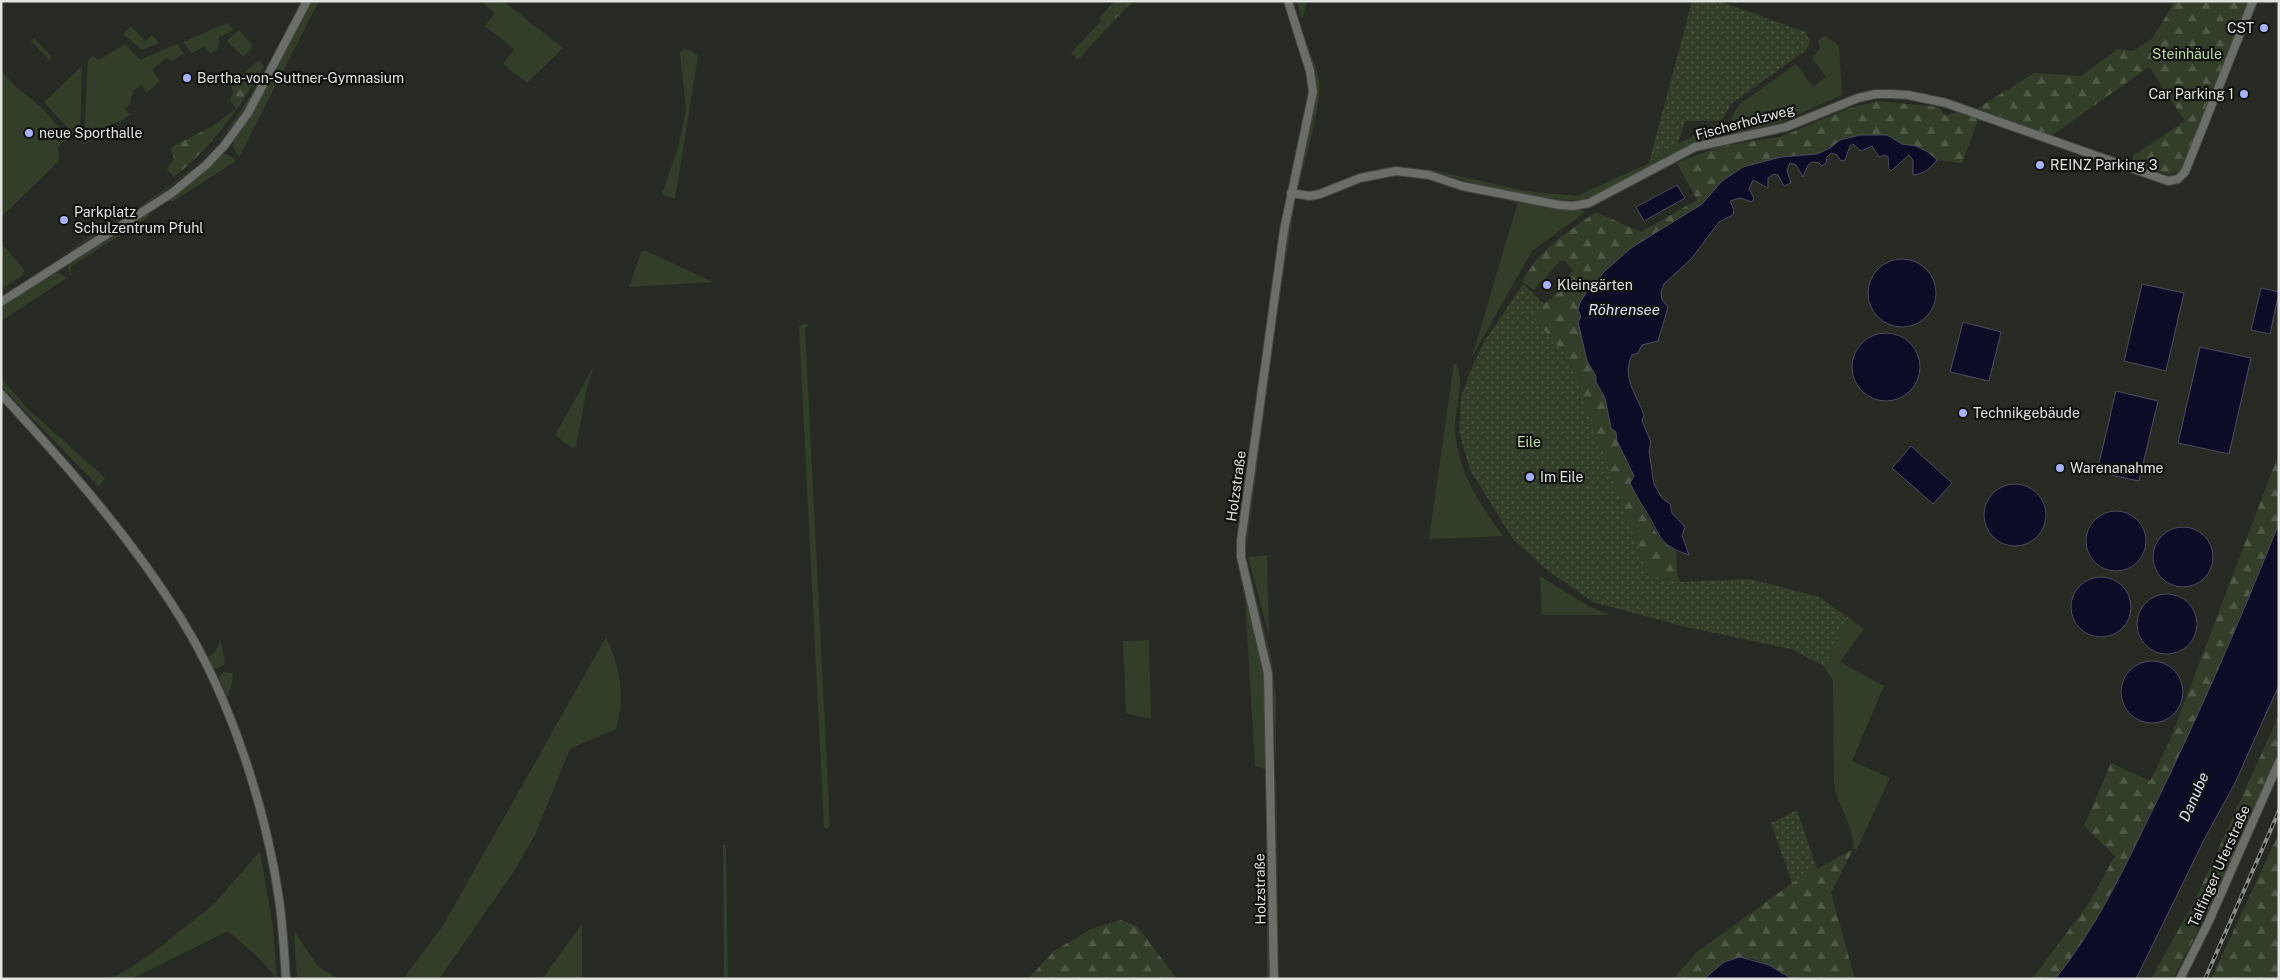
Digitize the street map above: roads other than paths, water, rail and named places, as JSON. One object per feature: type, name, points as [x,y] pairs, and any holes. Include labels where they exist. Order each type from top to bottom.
[{"type":"street","points":[[3,300],[172,193],[206,165],[224,146],[248,113],[307,1]]},
{"type":"street","name":"Holzstraße","points":[[1274,979],[1268,674],[1240,557],[1271,317],[1292,193],[1313,92],[1310,71],[1288,1]]},
{"type":"street","name":"Fischerholzweg","points":[[1292,193],[1310,196],[1360,178],[1396,171],[1429,175],[1462,186],[1559,205],[1589,203],[1695,148],[1786,127],[1842,103],[1876,94],[1908,95],[1946,103],[2168,181],[2178,179],[2186,172],[2253,1]]},
{"type":"street","points":[[1,394],[55,453],[119,530],[184,622],[211,675],[244,756],[262,820],[279,900],[286,979]]},
{"type":"street","name":"Talfinger Uferstraße","points":[[2180,979],[2209,921],[2279,762]]},
{"type":"water","name":"Röhrensee","points":[[1860,135],[1887,135],[1902,144],[1916,146],[1928,152],[1937,160],[1927,170],[1913,175],[1913,160],[1909,155],[1891,171],[1889,169],[1888,157],[1885,155],[1879,157],[1872,146],[1861,151],[1853,144],[1850,146],[1845,160],[1841,161],[1837,155],[1831,153],[1827,157],[1826,163],[1822,166],[1819,163],[1812,162],[1808,165],[1803,177],[1796,165],[1790,163],[1787,170],[1791,183],[1784,186],[1778,175],[1774,174],[1768,178],[1768,188],[1753,180],[1749,189],[1754,198],[1752,202],[1740,198],[1730,201],[1734,210],[1733,215],[1719,222],[1692,258],[1664,284],[1661,292],[1662,300],[1668,307],[1658,341],[1642,345],[1638,353],[1632,355],[1628,371],[1631,386],[1644,415],[1642,421],[1651,442],[1649,451],[1654,484],[1662,498],[1670,504],[1672,513],[1685,527],[1682,535],[1689,555],[1672,548],[1662,540],[1630,483],[1634,476],[1617,441],[1616,432],[1611,428],[1605,398],[1596,382],[1596,376],[1587,361],[1578,322],[1581,317],[1578,310],[1580,303],[1587,291],[1605,271],[1631,248],[1702,204],[1722,181],[1743,167],[1781,157],[1817,154],[1830,148],[1840,140]]},
{"type":"water","points":[[1677,185],[1685,198],[1644,221],[1636,207]]},
{"type":"water","points":[[1902,259],[1915,262],[1926,269],[1933,280],[1936,293],[1933,306],[1926,317],[1915,324],[1902,327],[1889,324],[1878,317],[1871,306],[1868,293],[1871,280],[1878,269],[1889,262]]},
{"type":"water","points":[[2142,284],[2184,293],[2166,371],[2124,361]]},
{"type":"water","points":[[2261,288],[2279,292],[2270,334],[2251,330]]},
{"type":"water","points":[[1963,322],[2001,332],[1989,381],[1950,372]]},
{"type":"water","points":[[1886,333],[1899,336],[1910,343],[1917,354],[1920,367],[1917,380],[1910,391],[1899,398],[1886,401],[1873,398],[1862,391],[1855,380],[1852,367],[1855,354],[1862,343],[1873,336]]},
{"type":"water","points":[[2200,347],[2251,358],[2229,454],[2178,443]]},
{"type":"water","points":[[2116,391],[2158,401],[2139,481],[2097,472]]},
{"type":"water","points":[[1911,446],[1952,483],[1933,504],[1892,468]]},
{"type":"water","points":[[2009,484],[2021,484],[2037,493],[2044,503],[2046,515],[2044,527],[2037,537],[2021,546],[2009,546],[1998,541],[1989,532],[1984,521],[1984,509],[1989,498],[1998,489]]},
{"type":"water","points":[[2116,511],[2133,516],[2141,524],[2146,541],[2141,558],[2133,566],[2116,571],[2099,566],[2091,558],[2086,541],[2091,524],[2099,516]]},
{"type":"water","name":"Danube","points":[[2279,523],[2279,685],[2235,783],[2205,838],[2136,979],[2055,979],[2098,917],[2133,850],[2204,700]]},
{"type":"water","points":[[2183,527],[2200,532],[2208,540],[2213,557],[2208,574],[2200,582],[2183,587],[2166,582],[2158,574],[2153,557],[2158,540],[2166,532]]},
{"type":"water","points":[[2095,577],[2107,577],[2118,582],[2126,590],[2131,601],[2129,619],[2118,632],[2107,637],[2095,637],[2084,632],[2076,624],[2071,613],[2071,601],[2076,590],[2084,582]]},
{"type":"water","points":[[2161,594],[2173,594],[2189,602],[2195,612],[2197,624],[2195,636],[2189,646],[2173,654],[2161,654],[2145,646],[2137,630],[2137,618],[2145,602]]},
{"type":"water","points":[[2152,661],[2164,663],[2174,670],[2181,680],[2183,692],[2181,704],[2174,714],[2164,721],[2152,723],[2140,721],[2130,714],[2123,704],[2121,692],[2123,680],[2130,670],[2140,663]]},
{"type":"water","points":[[1740,957],[1769,965],[1792,979],[1704,979],[1724,962]]},
{"type":"railway","points":[[2205,979],[2279,811]]},
{"type":"place","name":"CST","points":[[2264,28]]},
{"type":"place","name":"Bertha-von-Suttner-Gymnasium","points":[[187,78]]},
{"type":"place","name":"Car Parking 1","points":[[2244,94]]},
{"type":"place","name":"neue Sporthalle","points":[[29,133]]},
{"type":"place","name":"REINZ Parking 3","points":[[2040,165]]},
{"type":"place","name":"Parkplatz Schulzentrum Pfuhl","points":[[64,220]]},
{"type":"place","name":"Kleingärten","points":[[1547,285]]},
{"type":"place","name":"Technikgebäude","points":[[1963,413]]},
{"type":"place","name":"Warenanahme","points":[[2060,468]]},
{"type":"place","name":"Im Eile","points":[[1530,477]]},
{"type":"park label","name":"Steinhäule","points":[[2187,54]]},
{"type":"park label","name":"Eile","points":[[1529,442]]}]
